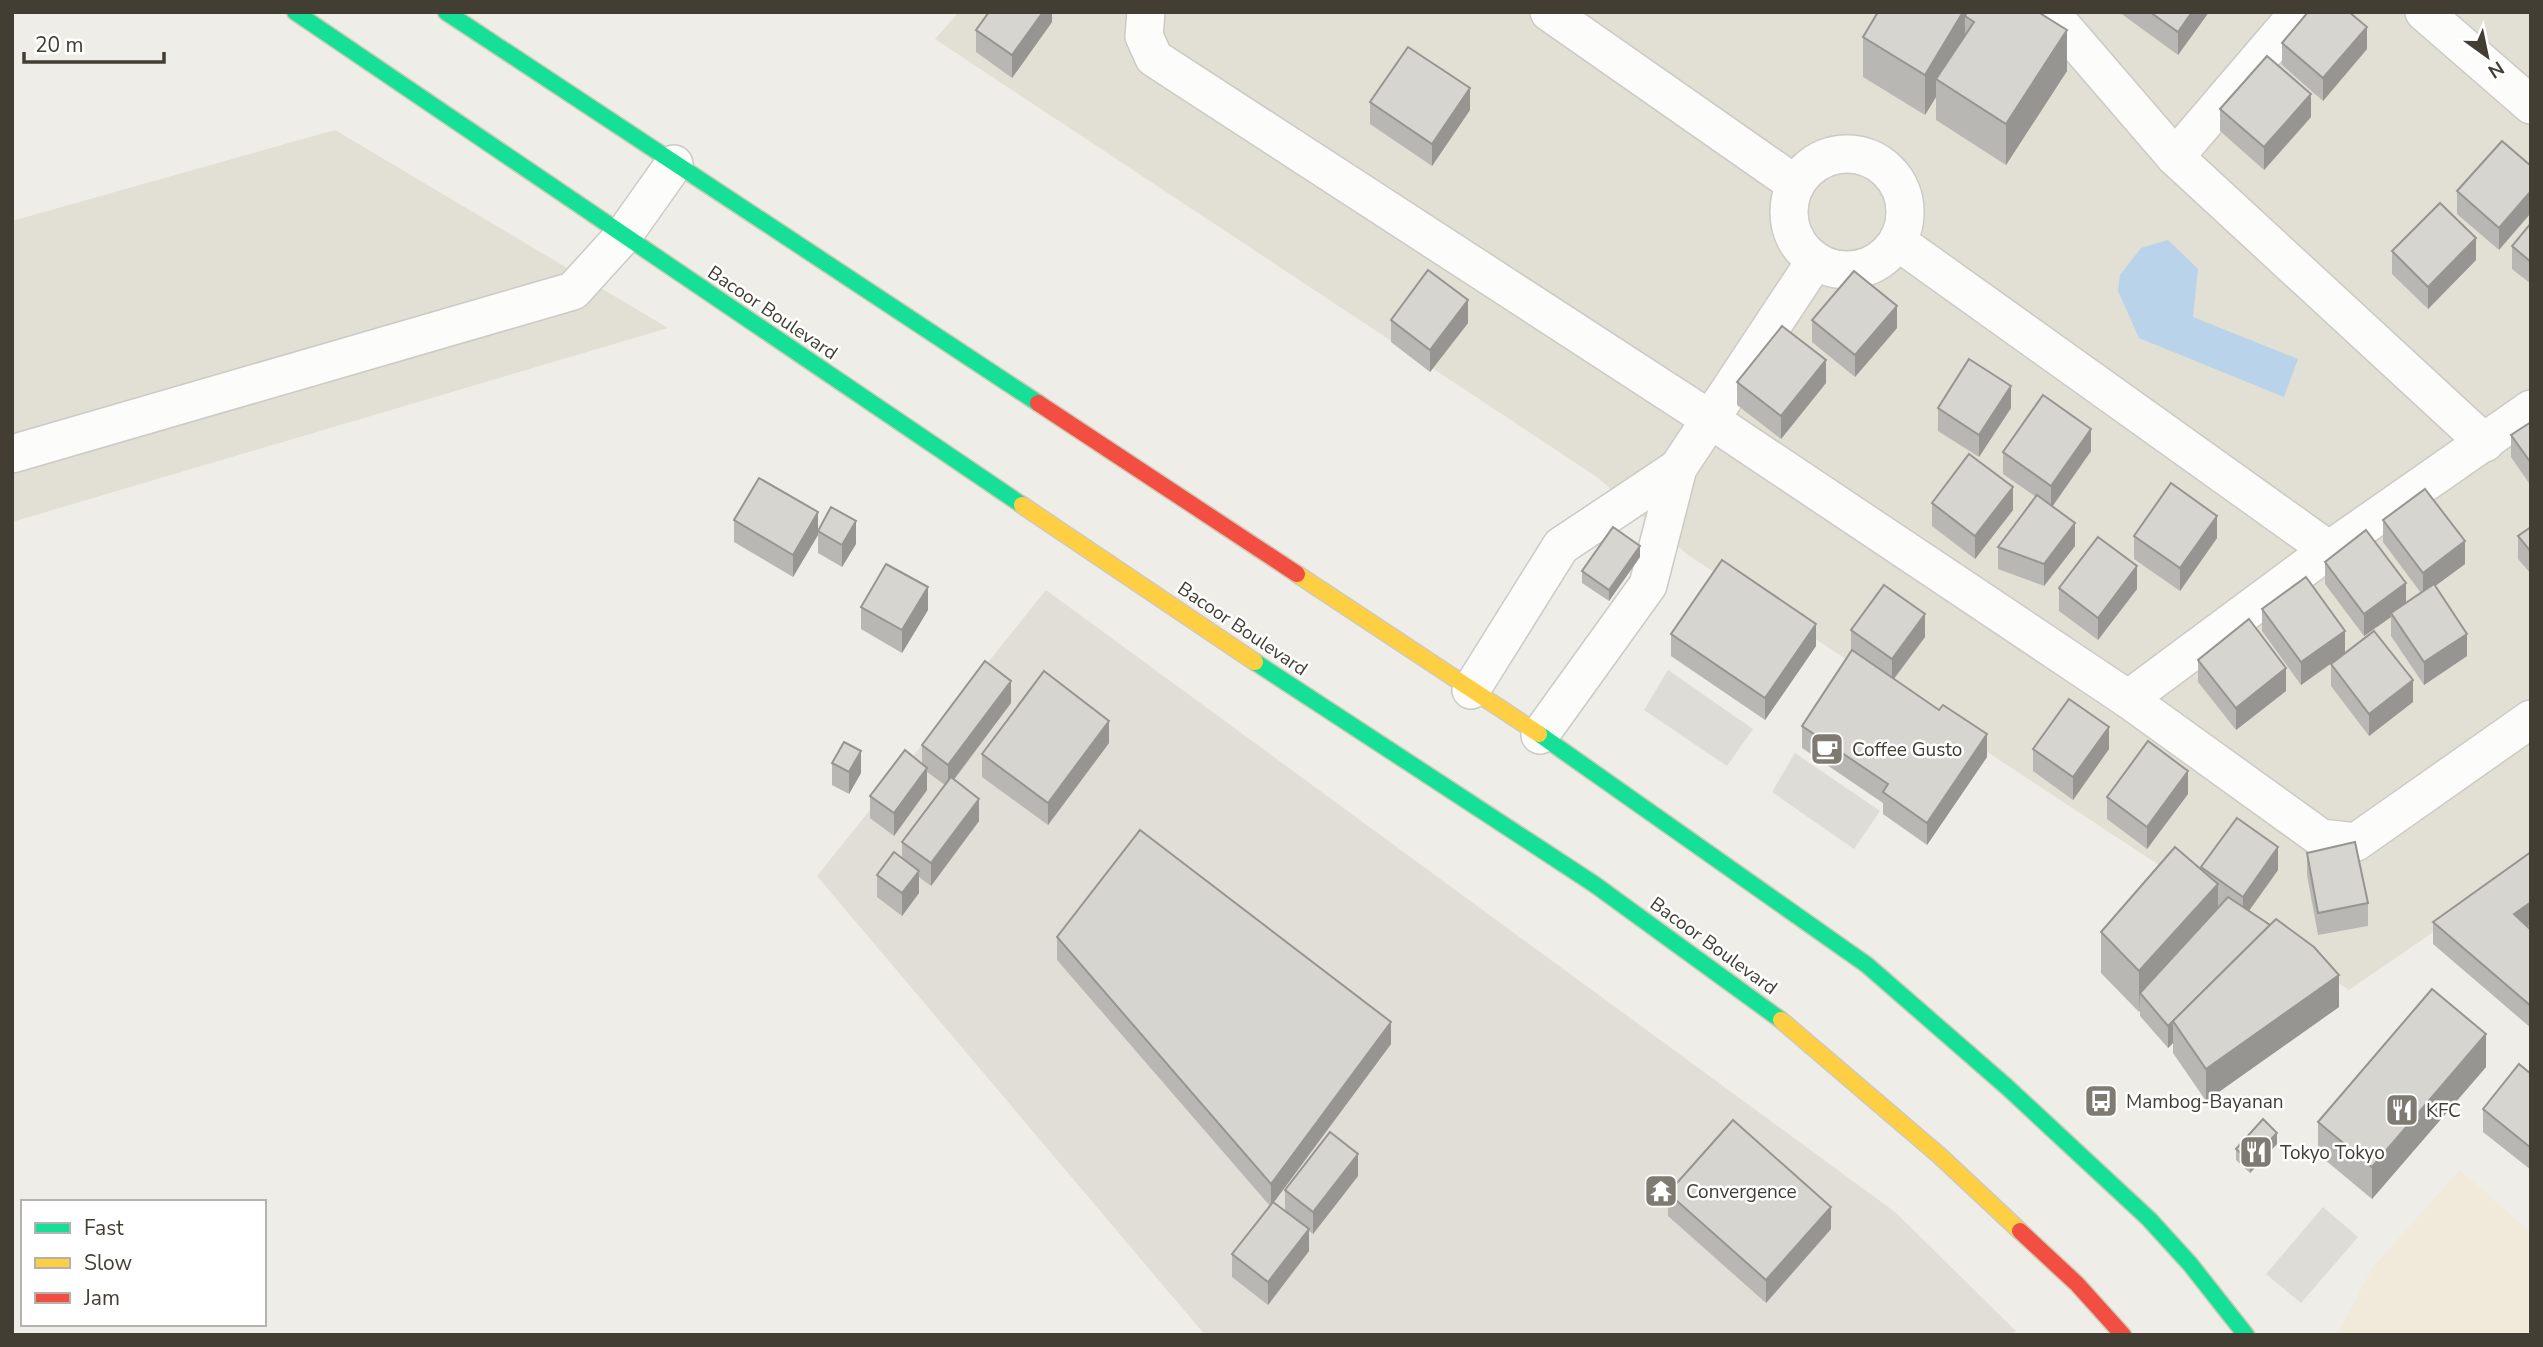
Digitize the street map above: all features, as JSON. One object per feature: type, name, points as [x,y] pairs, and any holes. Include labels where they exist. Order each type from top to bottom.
[{"type":"main road","name":"Bacoor Boulevard","points":[[295,12],[1299,691],[1594,884],[1722,975],[1806,1039],[1940,1156],[2077,1284],[2123,1335]]},
{"type":"main road","points":[[446,12],[1540,734],[1867,965],[2007,1087],[2149,1219],[2190,1264],[2246,1335]]},
{"type":"street","points":[[1146,12],[1144,36],[1154,58],[1711,420],[2128,699],[2321,838],[2356,842],[2531,719]]},
{"type":"street","points":[[2050,12],[2175,157],[2485,443]]},
{"type":"street","points":[[2175,157],[2299,12]]},
{"type":"street","points":[[2424,12],[2531,105]]},
{"type":"street","points":[[1560,15],[1795,184]]},
{"type":"street","points":[[1840,153],[1859,154],[1876,160],[1891,172],[1901,188],[1906,206],[1905,225],[1898,242],[1885,257],[1869,266],[1851,271],[1832,269],[1815,261],[1802,250],[1793,235],[1788,218],[1789,200],[1795,184],[1807,169],[1822,158],[1840,153]]},
{"type":"street","points":[[12,454],[573,291],[623,236],[674,164]]},
{"type":"street","points":[[1898,242],[2329,550]]},
{"type":"street","points":[[1540,734],[1648,585],[1678,468],[1815,261]]},
{"type":"street","points":[[2128,699],[2329,550],[2531,409]]},
{"type":"street","points":[[1471,690],[1561,547],[1678,468]]},
{"type":"shaded area","points":[[959,12],[2531,12],[2531,865],[2349,990],[1688,555],[1597,477],[935,39]]},
{"type":"shaded area","points":[[335,130],[668,328],[12,522],[12,221]]},
{"type":"shaded area","points":[[1046,590],[1895,1212],[2016,1331],[2010,1335],[1205,1335],[817,876]]},
{"type":"shaded area","points":[[1668,670],[1753,729],[1727,766],[1644,710]]},
{"type":"shaded area","points":[[1795,753],[1880,811],[1854,849],[1772,792]]},
{"type":"shaded area","points":[[2460,1170],[2531,1233],[2531,1335],[2337,1335],[2373,1267]]},
{"type":"shaded area","points":[[2323,1207],[2358,1237],[2301,1303],[2266,1274]]},
{"type":"water","points":[[2168,240],[2198,269],[2193,317],[2298,359],[2284,397],[2139,338],[2118,291],[2120,275],[2141,248]]},
{"type":"building","points":[[989,12],[1043,12],[1012,55],[976,30]]},
{"type":"building","points":[[1878,12],[1963,12],[1925,75],[1863,37]]},
{"type":"building","points":[[1967,12],[2038,12],[2067,30],[2006,124],[1936,79],[1974,22],[1965,16]]},
{"type":"building","points":[[2150,12],[2192,12],[2178,32]]},
{"type":"building","points":[[2308,12],[2349,12],[2367,27],[2323,78],[2282,43]]},
{"type":"building","points":[[1408,47],[1470,88],[1432,144],[1370,102]]},
{"type":"building","points":[[2267,56],[2311,94],[2264,147],[2220,109]]},
{"type":"building","points":[[2502,141],[2531,166],[2531,191],[2499,228],[2457,191]]},
{"type":"building","points":[[2440,203],[2476,238],[2428,287],[2392,251]]},
{"type":"building","points":[[2531,223],[2531,262],[2512,246]]},
{"type":"building","points":[[1428,270],[1468,300],[1430,350],[1391,320]]},
{"type":"building","points":[[1854,271],[1897,306],[1855,355],[1812,320]]},
{"type":"building","points":[[1782,326],[1826,360],[1781,416],[1737,382]]},
{"type":"building","points":[[1969,359],[2011,386],[1979,435],[1938,408]]},
{"type":"building","points":[[2043,395],[2091,429],[2051,486],[2003,452]]},
{"type":"building","points":[[2531,422],[2531,463],[2511,435]]},
{"type":"building","points":[[1969,454],[2013,487],[1975,536],[1932,503]]},
{"type":"building","points":[[759,478],[818,512],[793,555],[734,520]]},
{"type":"building","points":[[2171,483],[2217,516],[2180,568],[2134,536]]},
{"type":"building","points":[[2425,489],[2465,541],[2423,573],[2383,520]]},
{"type":"building","points":[[2037,495],[2075,523],[2044,564],[1998,547]]},
{"type":"building","points":[[831,507],[856,521],[842,545],[818,531]]},
{"type":"building","points":[[1613,527],[1640,546],[1609,590],[1582,571]]},
{"type":"building","points":[[2531,527],[2531,552],[2518,536]]},
{"type":"building","points":[[2366,530],[2406,583],[2364,614],[2325,562]]},
{"type":"building","points":[[2098,537],[2137,566],[2098,618],[2059,588]]},
{"type":"building","points":[[1722,560],[1816,624],[1765,698],[1671,634]]},
{"type":"building","points":[[886,564],[928,587],[902,630],[861,607]]},
{"type":"building","points":[[2306,577],[2345,631],[2301,662],[2262,609]]},
{"type":"building","points":[[2434,584],[2467,634],[2424,662],[2391,613]]},
{"type":"building","points":[[1884,585],[1925,614],[1892,659],[1851,630]]},
{"type":"building","points":[[2249,619],[2286,668],[2236,708],[2198,660]]},
{"type":"building","points":[[2374,631],[2413,680],[2369,714],[2331,664]]},
{"type":"building","points":[[1852,650],[1939,710],[1943,705],[1987,734],[1927,823],[1883,792],[1888,784],[1802,726]]},
{"type":"building","points":[[985,661],[1011,681],[948,765],[922,745]]},
{"type":"building","points":[[1044,671],[1109,721],[1048,803],[982,754]]},
{"type":"building","points":[[2069,699],[2109,727],[2073,777],[2033,749]]},
{"type":"building","points":[[2148,741],[2188,771],[2147,827],[2107,797]]},
{"type":"building","points":[[844,742],[861,751],[849,772],[832,763]]},
{"type":"building","points":[[905,750],[927,768],[894,813],[870,796]]},
{"type":"building","points":[[951,777],[979,799],[931,863],[902,842]]},
{"type":"building","points":[[2237,818],[2278,847],[2243,897],[2201,867]]},
{"type":"building","points":[[1140,830],[1391,1022],[1271,1184],[1057,937]]},
{"type":"building","points":[[2355,842],[2368,903],[2318,913],[2307,853]]},
{"type":"building","points":[[2175,847],[2218,884],[2139,971],[2101,932]]},
{"type":"building","points":[[894,852],[919,871],[902,893],[877,875]]},
{"type":"building","points":[[2531,852],[2531,902],[2514,914],[2531,930],[2531,1006],[2433,922]]},
{"type":"building","points":[[2228,897],[2270,925],[2168,1026],[2140,993]]},
{"type":"building","points":[[2276,919],[2314,947],[2339,975],[2206,1069],[2173,1021]]},
{"type":"building","name":"KFC","points":[[2432,989],[2486,1034],[2372,1167],[2318,1122]]},
{"type":"building","points":[[2519,1064],[2531,1074],[2531,1148],[2483,1109]]},
{"type":"building","points":[[2263,1119],[2277,1133],[2250,1161],[2236,1149]]},
{"type":"building","points":[[1733,1120],[1831,1207],[1766,1280],[1668,1193]]},
{"type":"building","points":[[1330,1132],[1358,1154],[1313,1212],[1285,1190]]},
{"type":"building","points":[[1273,1202],[1309,1229],[1268,1282],[1232,1254]]},
{"type":"traffic: fast","points":[[295,12],[1022,505]]},
{"type":"traffic: fast","points":[[446,12],[1038,403]]},
{"type":"traffic: fast","points":[[1255,662],[1594,884],[1781,1020]]},
{"type":"traffic: fast","points":[[1539,734],[1867,965],[2007,1087],[2149,1219],[2190,1264],[2246,1335]]},
{"type":"traffic: slow","points":[[1022,505],[1255,662]]},
{"type":"traffic: slow","points":[[1297,574],[1539,734]]},
{"type":"traffic: slow","points":[[1781,1020],[1940,1156],[2020,1231]]},
{"type":"traffic: jam","points":[[1038,403],[1297,574]]},
{"type":"traffic: jam","points":[[2020,1231],[2077,1284],[2123,1335]]},
{"type":"place","name":"Coffee Gusto","points":[[1827,749]]},
{"type":"place","name":"Mambog-Bayanan","points":[[2101,1101]]},
{"type":"place","name":"KFC","points":[[2402,1110]]},
{"type":"place","name":"Tokyo Tokyo","points":[[2256,1152]]},
{"type":"place","name":"Convergence","points":[[1661,1191]]}]
